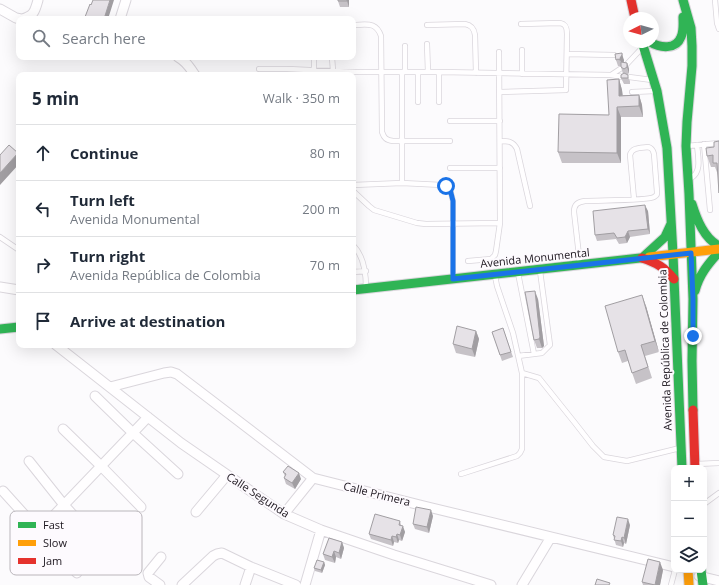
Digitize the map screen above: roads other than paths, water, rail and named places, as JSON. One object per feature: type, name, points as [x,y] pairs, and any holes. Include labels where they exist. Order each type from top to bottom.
[{"type":"main road","points":[[631,0],[634,12]]},
{"type":"main road","points":[[659,47],[673,46],[679,41],[683,34],[682,0]]},
{"type":"main road","points":[[682,0],[691,28],[692,46],[686,146],[693,299],[692,361],[695,465]]},
{"type":"main road","name":"Avenida República de Colombia","points":[[646,48],[662,111],[667,148],[672,224],[682,465]]},
{"type":"main road","points":[[689,194],[694,209],[705,231],[719,249],[703,270],[697,282],[693,299]]},
{"type":"main road","points":[[642,258],[665,237],[672,224]]},
{"type":"main road","name":"Avenida Monumental","points":[[356,290],[719,249]]},
{"type":"main road","points":[[642,258],[656,262],[666,268],[674,279]]},
{"type":"main road","points":[[0,329],[16,327]]},
{"type":"main road","points":[[686,573],[689,585]]},
{"type":"street","points":[[29,16],[33,14],[38,0]]},
{"type":"street","points":[[121,16],[126,0]]},
{"type":"street","points":[[0,9],[16,18]]},
{"type":"street","points":[[183,60],[193,72]]},
{"type":"street","points":[[0,287],[16,290]]},
{"type":"street","name":"Calle Segunda","points":[[60,348],[181,443],[284,514],[321,530],[394,555],[491,585]]},
{"type":"street","name":"Calle Primera","points":[[110,387],[171,372],[177,374],[313,478],[671,568]]},
{"type":"street","points":[[95,396],[178,474]]},
{"type":"street","points":[[58,511],[148,417]]},
{"type":"street","points":[[63,429],[141,507]]},
{"type":"street","points":[[29,461],[70,511]]},
{"type":"street","points":[[196,512],[227,475]]},
{"type":"street","points":[[284,514],[313,478]]},
{"type":"street","points":[[3,491],[21,511]]},
{"type":"street","points":[[305,585],[321,530]]},
{"type":"street","points":[[522,585],[550,537]]},
{"type":"street","points":[[182,585],[213,556],[222,553],[251,567],[296,585]]},
{"type":"street","points":[[160,585],[149,577],[148,573],[161,557]]},
{"type":"street","points":[[245,585],[251,567]]},
{"type":"street","points":[[691,573],[702,578],[719,581]]},
{"type":"lane","points":[[715,0],[719,29]]},
{"type":"lane","points":[[500,92],[566,90],[566,26],[560,23],[521,24]]},
{"type":"lane","points":[[356,24],[373,25],[380,31],[382,132],[385,139],[402,141],[450,141]]},
{"type":"lane","points":[[427,25],[465,24],[472,27],[475,35],[476,73]]},
{"type":"lane","points":[[427,44],[428,72]]},
{"type":"lane","points":[[402,183],[405,46]]},
{"type":"lane","points":[[626,65],[641,48]]},
{"type":"lane","points":[[522,50],[522,74]]},
{"type":"lane","points":[[468,261],[488,260],[493,257],[496,252],[500,223],[499,52]]},
{"type":"lane","points":[[567,54],[614,55]]},
{"type":"lane","points":[[314,60],[314,70]]},
{"type":"lane","points":[[332,60],[333,70]]},
{"type":"lane","points":[[259,69],[314,70],[320,72]]},
{"type":"lane","points":[[611,75],[620,69]]},
{"type":"lane","points":[[326,72],[333,70],[623,76]]},
{"type":"lane","points":[[418,72],[418,102]]},
{"type":"lane","points":[[440,72],[440,102]]},
{"type":"lane","points":[[629,77],[654,80]]},
{"type":"lane","points":[[632,92],[657,91]]},
{"type":"lane","points":[[450,121],[500,121]]},
{"type":"lane","points":[[500,141],[512,142],[517,149],[530,206]]},
{"type":"lane","points":[[686,146],[719,143]]},
{"type":"lane","points":[[704,144],[710,210]]},
{"type":"lane","points":[[688,179],[697,173],[699,166],[697,145]]},
{"type":"lane","points":[[581,265],[574,207],[576,204],[585,200],[634,200],[652,198],[657,195],[653,151],[648,147],[634,149],[630,153],[634,200]]},
{"type":"lane","points":[[450,168],[500,168]]},
{"type":"lane","points":[[356,185],[402,183],[442,185],[450,189],[453,201],[453,279]]},
{"type":"lane","points":[[356,193],[374,210],[417,223],[500,223]]},
{"type":"lane","points":[[0,237],[16,248]]},
{"type":"lane","points":[[356,249],[366,271],[366,289]]},
{"type":"lane","points":[[518,356],[542,353],[550,345],[540,270]]},
{"type":"lane","points":[[356,272],[366,271]]},
{"type":"lane","points":[[518,272],[534,354]]},
{"type":"lane","points":[[461,474],[516,456],[522,449],[522,373],[513,334],[497,286],[495,275]]},
{"type":"lane","points":[[522,373],[539,378],[575,422],[592,446],[604,457],[627,461],[681,447]]},
{"type":"lane","points":[[703,465],[719,463]]},
{"type":"lane","points":[[707,502],[719,493]]},
{"type":"lane","points":[[671,585],[673,573]]}]
